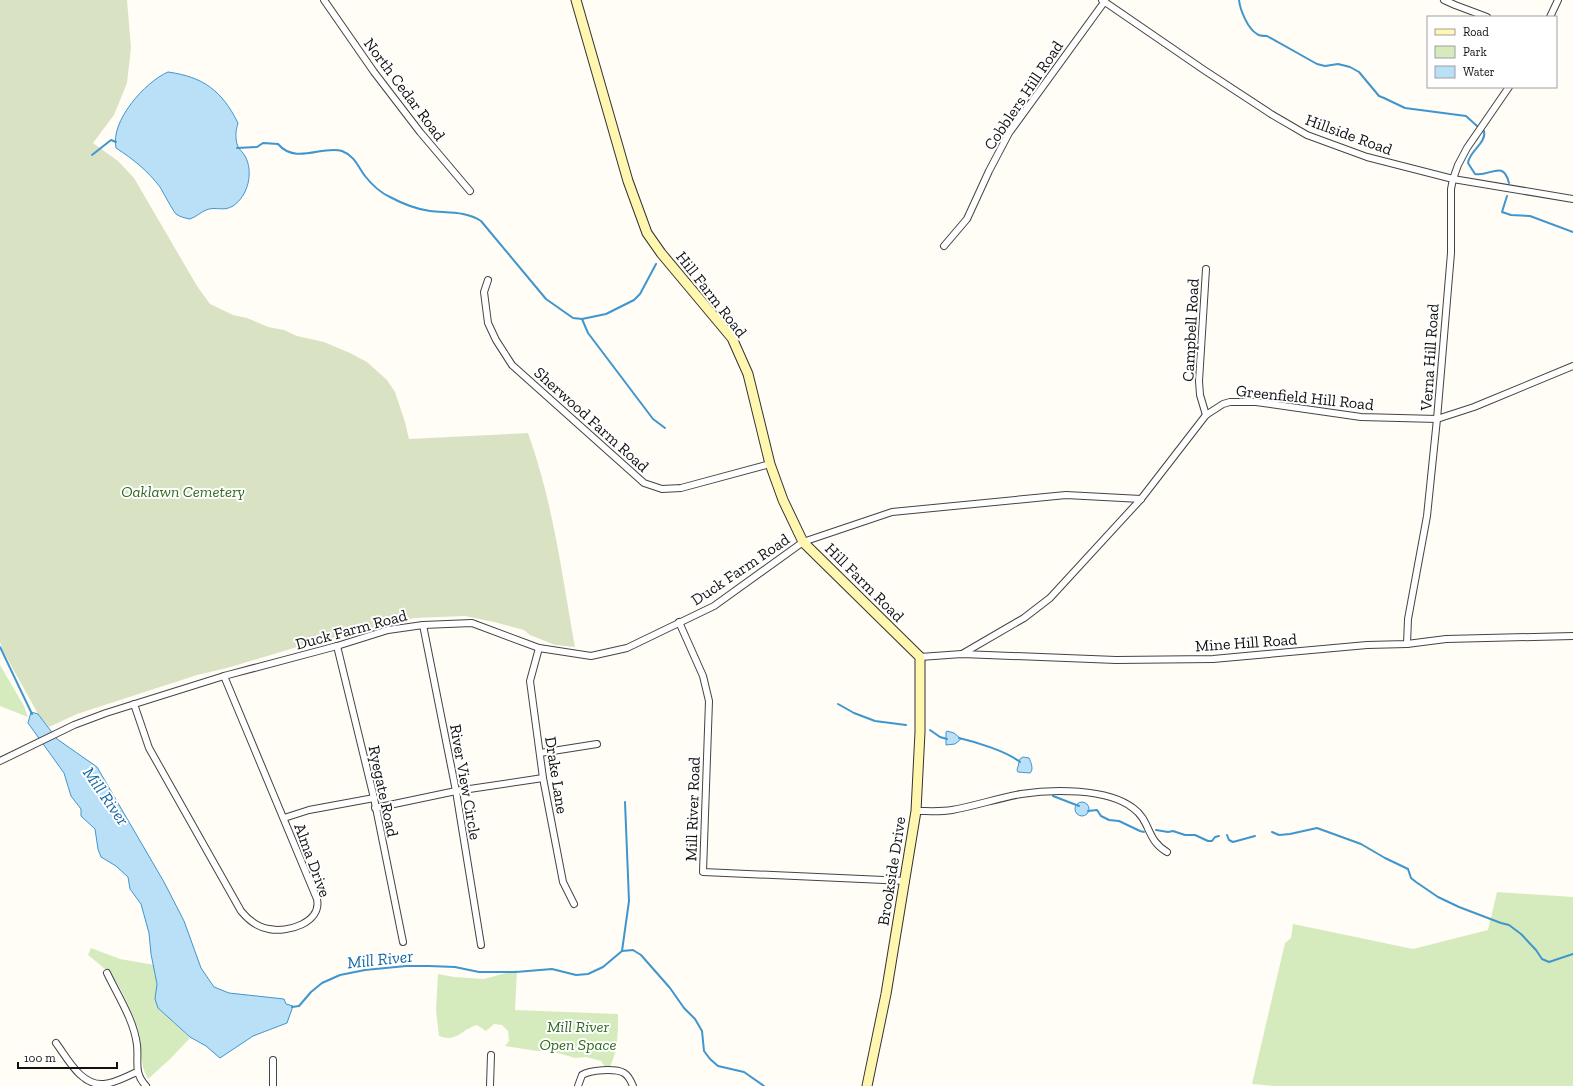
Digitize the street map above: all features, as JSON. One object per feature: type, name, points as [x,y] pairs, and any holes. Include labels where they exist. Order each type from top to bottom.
[{"type":"main road","name":"Hill Farm Road","points":[[576,0],[628,181],[647,233],[661,253],[732,338],[748,374],[770,464],[783,500],[803,542],[920,657]]},
{"type":"main road","name":"Brookside Drive","points":[[867,1086],[886,994],[906,881],[916,811],[920,732],[920,657]]},
{"type":"street","name":"North Cedar Road","points":[[324,0],[375,73],[420,132],[470,191]]},
{"type":"street","points":[[1444,0],[1455,6],[1484,16]]},
{"type":"street","points":[[1550,16],[1558,0]]},
{"type":"street","name":"Hillside Road","points":[[1103,1],[1270,114],[1307,136],[1367,157],[1453,179],[1573,199]]},
{"type":"street","name":"Cobblers Hill Road","points":[[944,246],[966,219],[1009,133],[1103,1]]},
{"type":"street","name":"Verna Hill Road","points":[[1407,644],[1408,619],[1427,516],[1437,419],[1451,252],[1451,189],[1458,165],[1467,148],[1508,88]]},
{"type":"street","name":"Campbell Road","points":[[1206,269],[1199,381],[1200,396],[1206,415]]},
{"type":"street","name":"Sherwood Farm Road","points":[[488,280],[484,292],[488,323],[496,340],[512,365],[644,482],[662,489],[681,488],[770,464]]},
{"type":"street","name":"Greenfield Hill Road","points":[[962,654],[1024,618],[1050,598],[1140,499],[1206,415],[1223,404],[1256,402],[1361,417],[1437,419],[1474,408],[1573,366]]},
{"type":"street","name":"Duck Farm Road","points":[[0,760],[90,718],[224,676],[337,646],[388,630],[422,625],[472,623],[539,648],[591,656],[627,648],[714,606],[803,542],[892,512],[1066,495],[1140,499]]},
{"type":"street","name":"Mill River Road","points":[[679,622],[703,676],[709,702],[703,872],[906,881]]},
{"type":"street","name":"River View Circle","points":[[422,625],[456,791],[481,945]]},
{"type":"street","name":"Mine Hill Road","points":[[920,657],[962,654],[1116,660],[1213,659],[1367,645],[1407,644],[1446,639],[1573,636]]},
{"type":"street","name":"Ryegate Road","points":[[337,646],[374,798],[403,942]]},
{"type":"street","name":"Drake Lane","points":[[539,648],[530,681],[543,778],[563,882],[574,904]]},
{"type":"street","name":"Alma Drive","points":[[134,704],[149,748],[241,912],[257,925],[272,930],[291,928],[308,921],[314,915],[318,905],[317,899],[224,676]]},
{"type":"street","points":[[540,753],[597,744]]},
{"type":"street","points":[[375,808],[456,791],[543,778]]},
{"type":"street","points":[[916,811],[951,810],[1022,794],[1091,792],[1110,796],[1133,808],[1144,819],[1156,845],[1167,852]]},
{"type":"street","points":[[284,818],[309,810],[374,798]]},
{"type":"street","points":[[107,973],[132,1024],[135,1035],[137,1072],[146,1086]]},
{"type":"street","points":[[56,1043],[82,1077],[93,1083],[110,1083],[137,1072]]},
{"type":"street","points":[[490,1055],[490,1086]]},
{"type":"street","points":[[273,1060],[273,1086]]},
{"type":"street","points":[[578,1086],[582,1075],[593,1071],[619,1071],[626,1074],[633,1086]]},
{"type":"green space","name":"Oaklawn Cemetery","points":[[0,0],[127,0],[131,48],[127,83],[114,115],[93,143],[118,161],[134,178],[197,286],[210,304],[233,315],[247,318],[268,327],[284,330],[297,336],[324,342],[367,362],[387,380],[395,392],[409,439],[528,433],[537,459],[550,512],[575,647],[555,645],[530,635],[524,630],[465,616],[414,618],[317,641],[227,668],[197,675],[77,714],[49,727],[38,714],[2,649],[0,642]]},
{"type":"green space","points":[[0,665],[24,706],[28,717],[0,706]]},
{"type":"green space","points":[[1497,892],[1573,897],[1573,1086],[1275,1086],[1252,1084],[1285,943],[1291,938],[1293,924],[1413,949],[1488,930]]},
{"type":"green space","points":[[91,948],[120,959],[154,965],[157,984],[155,999],[158,1008],[190,1038],[148,1079],[142,1064],[140,1037],[137,1025],[120,988],[114,979],[104,968],[88,955]]},
{"type":"green space","name":"Mill River Open Space","points":[[517,970],[515,1010],[618,1014],[616,1050],[608,1071],[601,1061],[586,1057],[575,1058],[551,1051],[537,1051],[505,1046],[509,1041],[508,1031],[502,1025],[494,1024],[486,1031],[477,1025],[455,1037],[445,1038],[439,1036],[436,1010],[438,974],[454,977],[484,979]]},
{"type":"water","points":[[168,72],[181,74],[202,82],[210,87],[225,102],[238,123],[236,141],[238,147],[248,162],[249,176],[246,190],[238,202],[229,208],[210,209],[190,219],[179,216],[176,214],[160,187],[150,176],[134,161],[116,148],[118,126],[131,104],[149,84]]},
{"type":"water","points":[[31,712],[38,714],[57,739],[97,767],[164,882],[184,921],[201,968],[214,987],[229,993],[284,999],[286,1004],[293,1006],[287,1023],[253,1036],[220,1058],[206,1046],[190,1037],[158,1008],[155,999],[157,984],[151,954],[149,933],[141,904],[130,889],[128,877],[116,866],[101,857],[98,849],[95,829],[81,816],[81,809],[71,796],[64,773],[28,723]]},
{"type":"water","points":[[947,731],[954,733],[961,739],[955,744],[946,745]]},
{"type":"water","points":[[1023,757],[1029,758],[1030,760],[1032,768],[1030,773],[1018,772],[1017,770],[1020,759]]},
{"type":"water","points":[[1079,802],[1085,802],[1089,806],[1089,812],[1085,816],[1079,816],[1075,812],[1075,806]]},
{"type":"waterway","points":[[1239,0],[1241,9],[1248,24],[1258,35],[1267,36],[1317,64],[1325,66],[1338,64],[1350,67],[1359,72],[1379,96],[1405,108],[1466,116],[1477,126]]},
{"type":"waterway","points":[[1484,131],[1483,139],[1471,155],[1468,163],[1475,174],[1500,170],[1506,176],[1509,183]]},
{"type":"waterway","points":[[92,155],[111,140],[116,142]]},
{"type":"waterway","points":[[237,148],[257,147],[263,143],[278,144],[285,150],[301,154],[326,150],[342,151],[353,159],[376,188],[395,200],[419,209],[463,214],[481,221],[546,299],[573,318],[582,319],[606,314],[634,300],[640,294],[656,264]]},
{"type":"waterway","points":[[1507,196],[1502,212],[1511,215],[1530,216],[1573,232]]},
{"type":"waterway","points":[[582,319],[588,333],[653,419],[665,428]]},
{"type":"waterway","name":"Mill River","points":[[0,647],[32,714]]},
{"type":"waterway","points":[[838,704],[854,713],[875,721],[906,725]]},
{"type":"waterway","points":[[930,730],[940,737],[947,739]]},
{"type":"waterway","points":[[959,738],[982,744],[1020,762]]},
{"type":"waterway","points":[[1053,796],[1079,806]]},
{"type":"waterway","points":[[622,951],[629,901],[625,802]]},
{"type":"waterway","points":[[1088,811],[1097,810],[1101,816],[1109,820],[1119,821],[1144,832]]},
{"type":"waterway","points":[[1272,832],[1279,835],[1317,828],[1361,844],[1408,869],[1411,878],[1438,897],[1459,907],[1509,925],[1521,934],[1542,959],[1549,962],[1573,954]]},
{"type":"waterway","points":[[1156,830],[1168,832],[1173,831],[1185,835],[1195,835],[1208,841],[1212,841],[1215,837],[1219,836]]},
{"type":"waterway","points":[[1227,835],[1229,840],[1233,842],[1255,836]]},
{"type":"waterway","name":"Mill River","points":[[292,1007],[299,1006],[311,992],[322,983],[340,975],[365,970],[406,966],[429,966],[455,967],[479,972],[516,972],[552,969],[576,975],[588,974],[603,967],[622,951],[633,950],[641,955],[670,988],[684,1008],[695,1019],[702,1031],[704,1051],[710,1059],[718,1066],[744,1072],[764,1086]]}]
